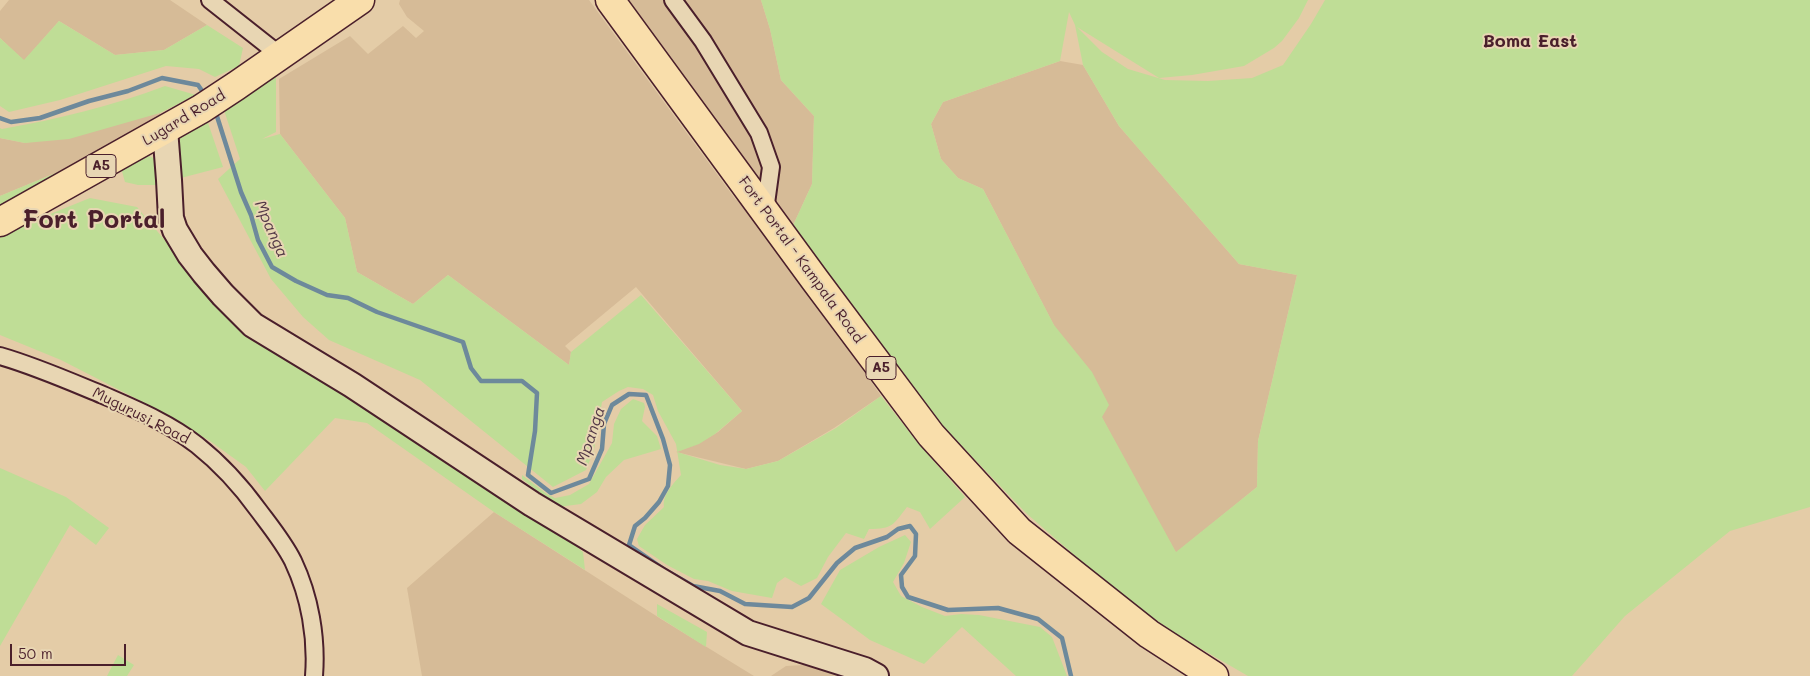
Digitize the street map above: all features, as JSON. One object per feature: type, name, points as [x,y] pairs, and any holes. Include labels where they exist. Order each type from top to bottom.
[{"type":"highway","name":"Lugard Road","points":[[0,222],[201,109],[281,56],[360,0]]},
{"type":"highway","name":"Fort Portal - Kampala Road","points":[[610,0],[931,435],[1019,531],[1149,634],[1214,676]]},
{"type":"main road","points":[[165,129],[170,180],[170,218],[175,230],[190,255],[204,273],[252,324],[352,385],[532,504],[748,633],[865,670],[876,676]]},
{"type":"street","points":[[210,0],[281,56]]},
{"type":"street","points":[[673,0],[704,41],[759,133],[771,167],[765,211]]},
{"type":"street","name":"Mugurusi Road","points":[[0,356],[66,379],[146,415],[170,427],[196,444],[220,464],[240,485],[276,534],[293,561],[307,598],[316,654],[314,676]]},
{"type":"shaded area","points":[[9,0],[170,0],[207,25],[164,50],[115,55],[59,21],[24,61],[0,38],[0,11]]},
{"type":"shaded area","points":[[400,0],[589,0],[736,200],[743,195],[881,396],[834,428],[778,461],[746,469],[676,452],[699,443],[718,432],[742,411],[636,287],[565,346],[571,352],[569,365],[448,275],[413,304],[357,272],[345,218],[280,134],[279,79],[350,36],[368,54],[403,26],[416,38],[424,31],[407,17],[399,4]]},
{"type":"shaded area","points":[[628,0],[761,0],[770,29],[781,80],[814,116],[812,184],[790,232]]},
{"type":"shaded area","points":[[1060,61],[1083,65],[1119,126],[1239,264],[1297,275],[1258,441],[1257,487],[1176,553],[1123,458],[983,189],[958,178],[941,159],[931,124],[943,102]]},
{"type":"shaded area","points":[[160,113],[166,129],[114,158],[58,172],[0,196],[0,138],[25,143]]},
{"type":"shaded area","points":[[494,512],[754,676],[422,676],[407,588]]},
{"type":"shaded area","points":[[821,664],[856,676],[771,676],[786,666]]},
{"type":"green space","points":[[761,0],[1308,0],[1299,18],[1282,41],[1274,48],[1244,66],[1192,75],[1159,78],[1077,27],[1102,52],[1128,69],[1165,80],[1208,81],[1252,78],[1283,65],[1325,0],[1810,0],[1810,507],[1730,531],[1625,616],[1572,676],[1248,676],[1179,636],[1119,594],[1026,513],[913,395],[790,232],[812,184],[814,116],[781,80],[770,29]],"holes":[[[1069,12],[1075,25],[1083,65],[1119,126],[1239,264],[1297,275],[1258,441],[1257,487],[1176,552],[1102,417],[1109,405],[1092,372],[1054,325],[983,189],[958,178],[941,159],[931,124],[943,102],[1060,61]]]},
{"type":"green space","points":[[59,21],[115,55],[164,50],[207,25],[243,48],[239,66],[215,77],[199,69],[166,66],[60,100],[9,112],[0,106],[0,38],[24,60]]},
{"type":"green space","points":[[276,73],[276,132],[262,139],[280,134],[345,218],[357,272],[413,304],[448,275],[569,365],[571,352],[641,295],[742,411],[715,434],[699,444],[677,452],[676,444],[658,411],[653,395],[643,389],[628,387],[602,402],[594,450],[586,470],[553,487],[420,380],[329,340],[303,317],[271,279],[218,179],[240,159],[222,104]]},
{"type":"green space","points":[[165,86],[196,95],[160,113],[69,139],[25,143],[0,138],[0,128],[23,125],[85,111]]},
{"type":"green space","points":[[205,114],[223,167],[177,179],[176,135]]},
{"type":"green space","points":[[149,156],[162,162],[165,172],[157,185],[138,185],[125,182],[121,168],[136,158]]},
{"type":"green space","points":[[58,172],[0,208],[0,196]]},
{"type":"green space","points":[[90,198],[137,207],[193,274],[535,513],[583,552],[585,570],[494,512],[367,423],[335,418],[265,491],[246,467],[210,441],[137,399],[61,360],[0,335],[0,238],[23,225]]},
{"type":"green space","points":[[881,396],[918,443],[965,497],[930,529],[920,512],[907,507],[892,525],[869,529],[864,539],[846,533],[828,557],[817,578],[801,586],[785,577],[777,583],[772,598],[732,591],[708,581],[694,579],[667,565],[639,546],[637,539],[645,525],[664,507],[666,494],[681,475],[677,452],[720,465],[746,469],[778,461],[836,428]]},
{"type":"green space","points":[[633,399],[644,403],[642,421],[657,436],[661,449],[624,460],[606,477],[597,492],[581,504],[558,507],[522,479],[522,475],[555,498],[570,495],[589,484],[612,443],[614,424],[621,409]]},
{"type":"green space","points":[[0,468],[66,497],[109,528],[96,545],[70,525],[0,646]]},
{"type":"green space","points":[[905,535],[911,542],[904,563],[893,582],[901,596],[945,616],[961,614],[979,615],[1040,627],[1052,637],[1067,676],[1016,676],[962,627],[924,664],[870,640],[821,604],[840,570],[879,547]]},
{"type":"green space","points":[[657,604],[707,632],[706,647],[657,616]]},
{"type":"green space","points":[[118,655],[134,665],[127,676],[107,676]]},
{"type":"waterway","name":"Mpanga","points":[[0,118],[11,122],[40,118],[89,101],[128,91],[162,78],[198,85],[205,95]]},
{"type":"waterway","name":"Mpanga","points":[[215,110],[258,240],[272,267],[296,281],[327,295],[348,298],[377,312],[463,342],[471,368],[481,381],[522,381],[537,393],[535,431],[528,475],[551,493],[589,479],[602,449],[604,424],[612,405],[629,394],[646,395],[663,439],[670,465],[668,486],[659,502],[635,526],[629,545],[665,570],[693,586],[720,591],[745,604],[792,607],[809,598],[837,563],[855,548],[887,537],[898,529],[910,526],[916,534],[915,556],[901,575],[902,587],[908,597],[948,610],[998,608],[1038,619],[1062,638],[1071,676]]},
{"type":"district","name":"Boma East","points":[[1530,41]]},
{"type":"district","name":"Fort Portal","points":[[94,220]]}]
